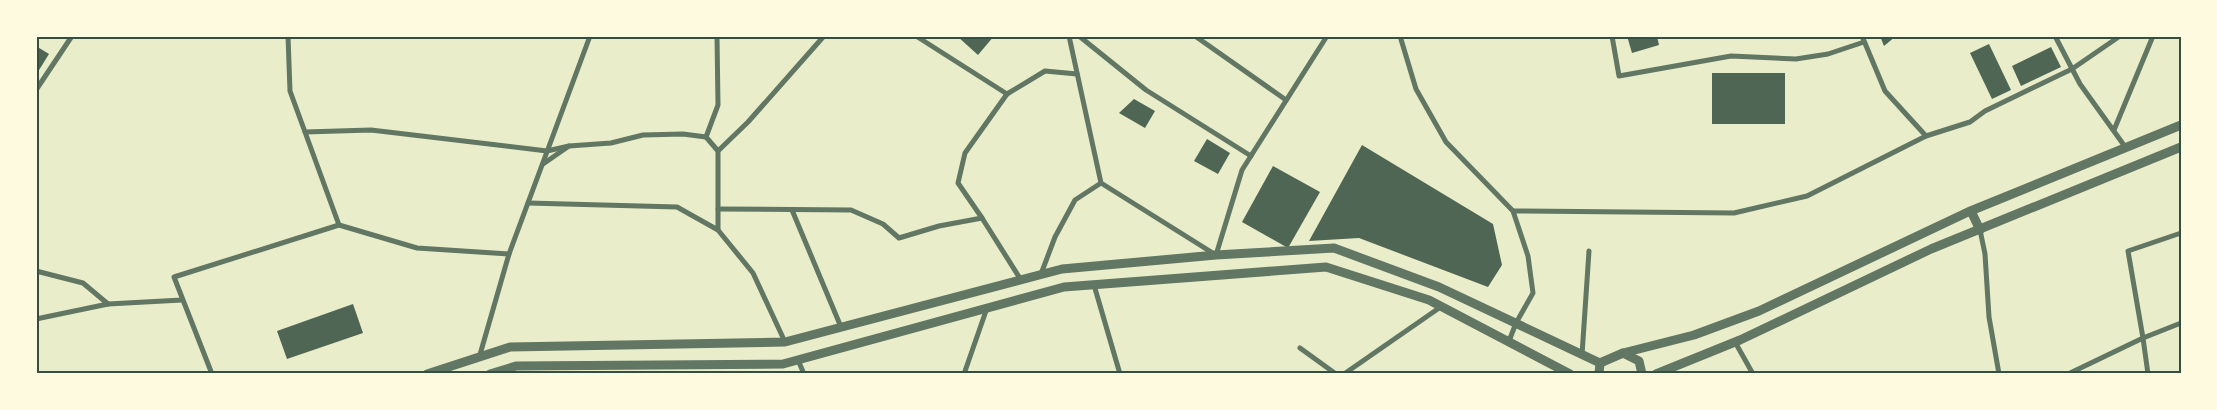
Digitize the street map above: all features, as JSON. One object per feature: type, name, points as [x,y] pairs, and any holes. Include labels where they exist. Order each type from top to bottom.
[{"type":"street","points":[[36,90],[72,36]]},
{"type":"street","points":[[288,36],[290,91],[339,225]]},
{"type":"street","points":[[479,358],[509,254],[590,36]]},
{"type":"street","points":[[706,137],[718,106],[717,36]]},
{"type":"street","points":[[718,151],[748,122],[824,36]]},
{"type":"street","points":[[916,36],[1007,94]]},
{"type":"street","points":[[1069,36],[1102,183],[1216,255]]},
{"type":"street","points":[[1079,36],[1146,90],[1251,156]]},
{"type":"street","points":[[1195,36],[1286,100]]},
{"type":"street","points":[[1216,255],[1242,170],[1326,36]]},
{"type":"street","points":[[1400,36],[1416,89],[1446,142],[1513,211],[1528,256],[1533,293],[1516,323],[1509,341]]},
{"type":"street","points":[[1612,36],[1619,76],[1731,56],[1796,59],[1828,54],[1863,39],[1885,91],[1926,136]]},
{"type":"street","points":[[2055,36],[2080,84],[2126,148]]},
{"type":"street","points":[[1513,211],[1734,214],[1808,196],[1926,136],[1970,122],[1985,111],[2072,69],[2120,36]]},
{"type":"street","points":[[2114,130],[2153,36]]},
{"type":"street","points":[[1021,280],[958,183],[965,153],[1007,94],[1045,71],[1077,74]]},
{"type":"street","points":[[427,374],[510,347],[785,342],[1062,269],[1216,255],[1334,248],[1439,287],[1600,363],[1623,353],[1694,335],[1759,311],[1972,211],[2181,125]]},
{"type":"street","points":[[305,132],[371,130],[547,151],[569,146],[611,143],[643,135],[682,134],[706,137],[718,151],[718,230]]},
{"type":"street","points":[[542,165],[569,146]]},
{"type":"street","points":[[1656,374],[1735,342],[1931,249],[2181,148]]},
{"type":"street","points":[[1041,274],[1055,237],[1075,200],[1102,183]]},
{"type":"street","points":[[528,203],[677,207],[718,230],[753,273],[785,342]]},
{"type":"street","points":[[718,209],[851,210],[882,224],[898,238],[939,226],[982,218]]},
{"type":"street","points":[[792,210],[841,327]]},
{"type":"street","points":[[1972,211],[1980,230],[1985,254],[1989,317],[1999,374]]},
{"type":"street","points":[[212,374],[174,277],[339,225],[417,248],[509,254]]},
{"type":"street","points":[[2148,374],[2128,251],[2181,233]]},
{"type":"street","points":[[1582,355],[1589,251]]},
{"type":"street","points":[[490,374],[516,366],[572,370],[597,365],[783,364],[1064,288],[1326,267],[1442,306],[1570,374]]},
{"type":"street","points":[[36,271],[83,283],[108,304]]},
{"type":"street","points":[[1094,285],[1120,374]]},
{"type":"street","points":[[36,319],[108,304],[182,300]]},
{"type":"street","points":[[1344,374],[1442,306]]},
{"type":"street","points":[[964,374],[987,308]]},
{"type":"street","points":[[2068,374],[2143,338],[2181,323]]},
{"type":"street","points":[[1735,342],[1753,374]]},
{"type":"street","points":[[1300,348],[1336,374]]},
{"type":"street","points":[[1623,353],[1639,361],[1642,374]]},
{"type":"street","points":[[798,360],[804,374]]},
{"type":"street","points":[[1599,374],[1600,363]]},
{"type":"street","points":[[597,365],[602,374]]},
{"type":"building","points":[[957,36],[994,36],[978,55]]},
{"type":"building","points":[[1627,36],[1657,36],[1659,45],[1632,53]]},
{"type":"building","points":[[1880,36],[1896,36],[1884,46]]},
{"type":"building","points":[[1989,44],[2011,90],[1992,99],[1970,53]]},
{"type":"building","points":[[36,46],[49,54],[36,75]]},
{"type":"building","points":[[2051,47],[2061,67],[2021,86],[2012,66]]},
{"type":"building","points":[[1712,73],[1785,73],[1785,124],[1712,124]]},
{"type":"building","points":[[1134,99],[1155,111],[1145,128],[1119,113]]},
{"type":"building","points":[[1207,139],[1230,153],[1218,174],[1194,161]]},
{"type":"building","points":[[1362,145],[1493,224],[1502,265],[1488,287],[1359,238],[1309,241]]},
{"type":"building","points":[[1273,166],[1320,192],[1288,248],[1242,222]]},
{"type":"building","points":[[353,304],[363,333],[287,359],[277,331]]}]
